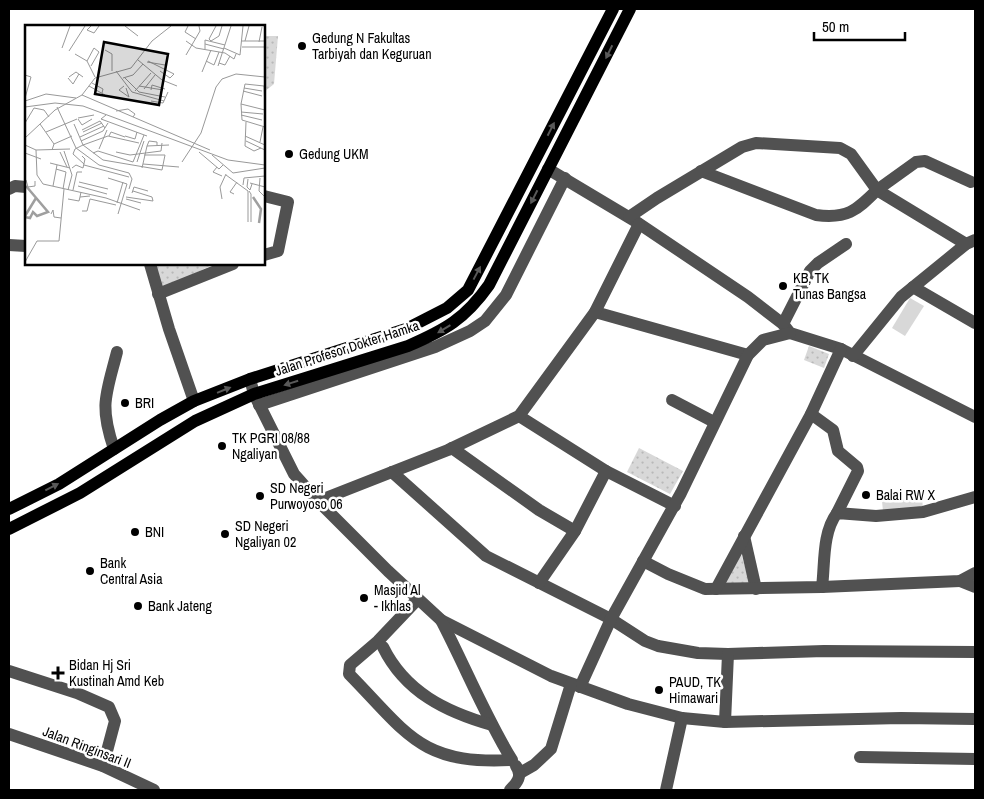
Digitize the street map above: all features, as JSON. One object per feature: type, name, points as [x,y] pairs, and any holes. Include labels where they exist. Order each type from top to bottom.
[{"type":"main road","name":"Jalan Profesor Dokter Hamka","points":[[9,509],[59,484],[146,429],[194,402],[250,379],[406,329],[447,308],[468,290],[613,9]]},
{"type":"main road","name":"Jalan Profesor Dokter Hamka","points":[[9,529],[80,493],[157,443],[195,421],[433,336],[473,307],[489,285],[630,9]]},
{"type":"main road","points":[[146,429],[157,443]]},
{"type":"street","points":[[318,501],[452,448],[519,416],[595,312],[634,221],[701,171],[749,144],[840,148],[851,154],[877,190],[971,242],[901,298],[853,356]]},
{"type":"street","points":[[701,171],[816,215],[831,217],[857,210],[877,190],[920,161],[925,161],[971,182]]},
{"type":"street","points":[[548,169],[634,221],[748,297],[786,328],[841,350],[975,417]]},
{"type":"street","points":[[256,400],[416,354],[452,340],[484,321],[506,295],[565,178]]},
{"type":"street","points":[[9,189],[15,186],[25,187]]},
{"type":"street","points":[[265,196],[288,202],[278,251],[265,255]]},
{"type":"street","points":[[9,244],[25,246]]},
{"type":"street","points":[[510,790],[517,783],[520,773],[534,765],[551,749],[575,685],[674,506],[748,355],[763,340],[786,328],[810,271],[818,262],[846,244]]},
{"type":"street","points":[[150,265],[194,402]]},
{"type":"street","points":[[158,294],[231,265]]},
{"type":"street","points":[[913,287],[975,323]]},
{"type":"street","points":[[595,312],[748,355]]},
{"type":"street","points":[[716,589],[811,414],[841,350]]},
{"type":"street","points":[[114,449],[104,412],[105,399],[117,352]]},
{"type":"street","points":[[250,379],[256,400],[294,474],[318,501],[417,600],[441,620],[551,676],[628,704],[682,718],[725,722],[901,718],[975,719]]},
{"type":"street","points":[[672,400],[714,422]]},
{"type":"street","points":[[811,414],[833,430],[838,452],[857,467],[858,471],[837,514],[832,519],[827,537],[822,587]]},
{"type":"street","points":[[519,416],[606,471],[674,506]]},
{"type":"street","points":[[452,448],[539,510],[575,531]]},
{"type":"street","points":[[539,583],[575,531],[606,471]]},
{"type":"street","points":[[392,472],[481,552],[504,567],[611,619],[645,641],[658,646],[698,653],[728,654],[824,651],[975,652]]},
{"type":"street","points":[[837,514],[876,516],[923,512],[975,497]]},
{"type":"street","points":[[744,536],[756,589]]},
{"type":"street","points":[[643,561],[695,586],[716,589],[822,587],[960,580],[975,573]]},
{"type":"street","points":[[960,580],[975,588]]},
{"type":"street","points":[[417,600],[378,641],[350,665],[349,674],[409,736],[433,752],[480,762],[512,760]]},
{"type":"street","points":[[441,620],[473,682],[492,725],[520,773]]},
{"type":"street","points":[[383,647],[405,680],[425,697],[461,716],[492,725]]},
{"type":"street","points":[[725,722],[728,654]]},
{"type":"street","points":[[9,671],[77,692],[108,706],[114,715],[115,727],[103,766]]},
{"type":"street","points":[[666,790],[682,718]]},
{"type":"street","name":"Jalan Ringinsari II","points":[[9,734],[103,766],[154,790]]},
{"type":"street","points":[[860,757],[975,759]]},
{"type":"shaded area","points":[[265,36],[278,36],[274,84],[265,91]]},
{"type":"shaded area","points":[[155,265],[212,265],[161,290]]},
{"type":"shaded area","points":[[910,298],[924,306],[905,336],[892,328]]},
{"type":"shaded area","points":[[809,346],[829,354],[824,368],[804,360]]},
{"type":"shaded area","points":[[639,448],[683,471],[670,494],[627,472]]},
{"type":"shaded area","points":[[922,498],[923,509],[883,511],[882,501]]},
{"type":"shaded area","points":[[740,550],[750,584],[723,586]]},
{"type":"place","name":"Gedung N Fakultas Tarbiyah dan Keguruan","points":[[302,46]]},
{"type":"place","name":"Gedung UKM","points":[[289,154]]},
{"type":"place","name":"KB, TK Tunas Bangsa","points":[[783,286]]},
{"type":"place","name":"BRI","points":[[125,403]]},
{"type":"place","name":"TK PGRI 08/88 Ngaliyan","points":[[222,446]]},
{"type":"place","name":"Balai RW X","points":[[866,495]]},
{"type":"place","name":"SD Negeri Purwoyoso 06","points":[[260,496]]},
{"type":"place","name":"BNI","points":[[135,532]]},
{"type":"place","name":"SD Negeri Ngaliyan 02","points":[[225,534]]},
{"type":"place","name":"Bank Central Asia","points":[[90,571]]},
{"type":"place","name":"Masjid Al - Ikhlas","points":[[364,598]]},
{"type":"place","name":"Bank Jateng","points":[[138,606]]},
{"type":"place","name":"Bidan Hj Sri Kustinah Amd Keb","points":[[58,673]]},
{"type":"place","name":"PAUD, TK Himawari","points":[[659,690]]}]
